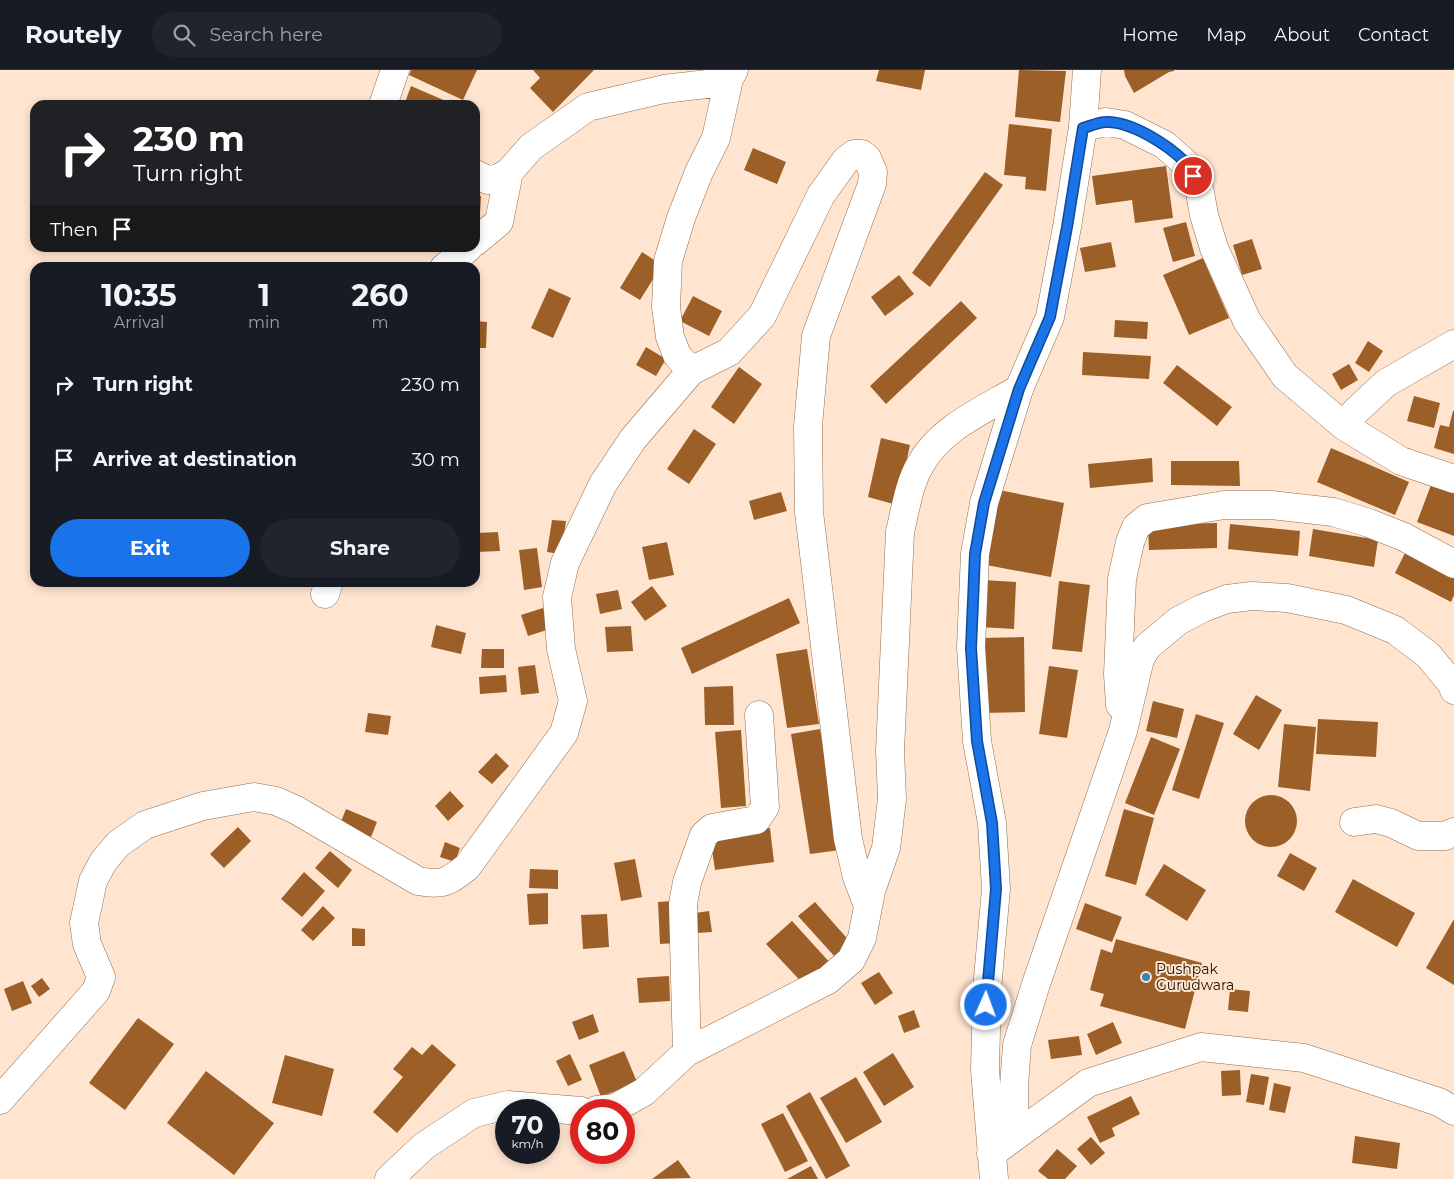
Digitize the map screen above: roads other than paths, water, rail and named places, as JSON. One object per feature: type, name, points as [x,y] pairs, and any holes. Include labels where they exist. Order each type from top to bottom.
[{"type":"main road","points":[[385,100],[395,70]]},
{"type":"main road","points":[[992,1166],[986,1070],[987,989],[996,889],[992,823],[977,741],[971,648],[975,554],[984,503],[1019,389],[1050,317],[1083,128],[1087,70]]},
{"type":"main road","points":[[480,176],[488,180],[499,178],[510,172],[531,147],[588,108],[664,89],[715,83],[732,74]]},
{"type":"main road","points":[[691,371],[677,355],[670,337],[666,307],[668,261],[698,172],[716,138],[732,74]]},
{"type":"main road","points":[[1083,128],[1106,122],[1125,125],[1165,145],[1186,164],[1200,188],[1204,215],[1214,248],[1247,321],[1285,376],[1344,426],[1401,461],[1454,479]]},
{"type":"main road","points":[[0,1100],[96,990],[101,977],[87,944],[84,923],[93,881],[103,862],[118,844],[145,825],[203,806],[254,797],[276,801],[296,810],[418,881],[433,884],[451,880],[467,867],[564,733],[572,701],[561,649],[557,597],[565,563],[602,484],[633,439],[691,371],[729,352],[762,316],[821,195],[849,156],[854,154],[862,154],[867,158],[873,172],[872,184],[816,336],[808,426],[809,512],[848,839],[868,906]]},
{"type":"main road","points":[[480,238],[499,222],[510,172]]},
{"type":"main road","points":[[451,262],[463,252]]},
{"type":"main road","points":[[1344,426],[1356,411],[1386,383],[1454,344]]},
{"type":"main road","points":[[631,1099],[644,1092],[687,1052],[828,980],[852,960],[862,938],[871,891],[886,848],[892,799],[890,750],[893,654],[900,532],[908,500],[919,466],[936,442],[959,425],[1019,389]]},
{"type":"main road","points":[[1123,731],[1118,674],[1122,578],[1130,542],[1136,527],[1147,518],[1224,505],[1271,505],[1333,512],[1404,537],[1454,564]]},
{"type":"main road","points":[[1015,1136],[1014,1086],[1017,1045],[1036,984],[1123,731],[1140,659],[1147,647],[1178,621],[1203,608],[1244,597],[1287,598],[1346,610],[1395,630],[1428,655],[1452,684],[1454,690]]},
{"type":"main road","points":[[687,1052],[683,904],[687,882],[704,835],[712,828],[756,820],[765,807],[759,715]]},
{"type":"main road","points":[[1354,822],[1376,818],[1391,822],[1418,836],[1445,836],[1454,832]]},
{"type":"main road","points":[[992,1166],[1015,1136],[1088,1083],[1201,1047],[1304,1058],[1439,1102],[1454,1111]]},
{"type":"main road","points":[[389,1179],[424,1146],[474,1112],[508,1105],[570,1110]]},
{"type":"place","name":"Pushpak Gurudwara","points":[[1146,977]]}]
